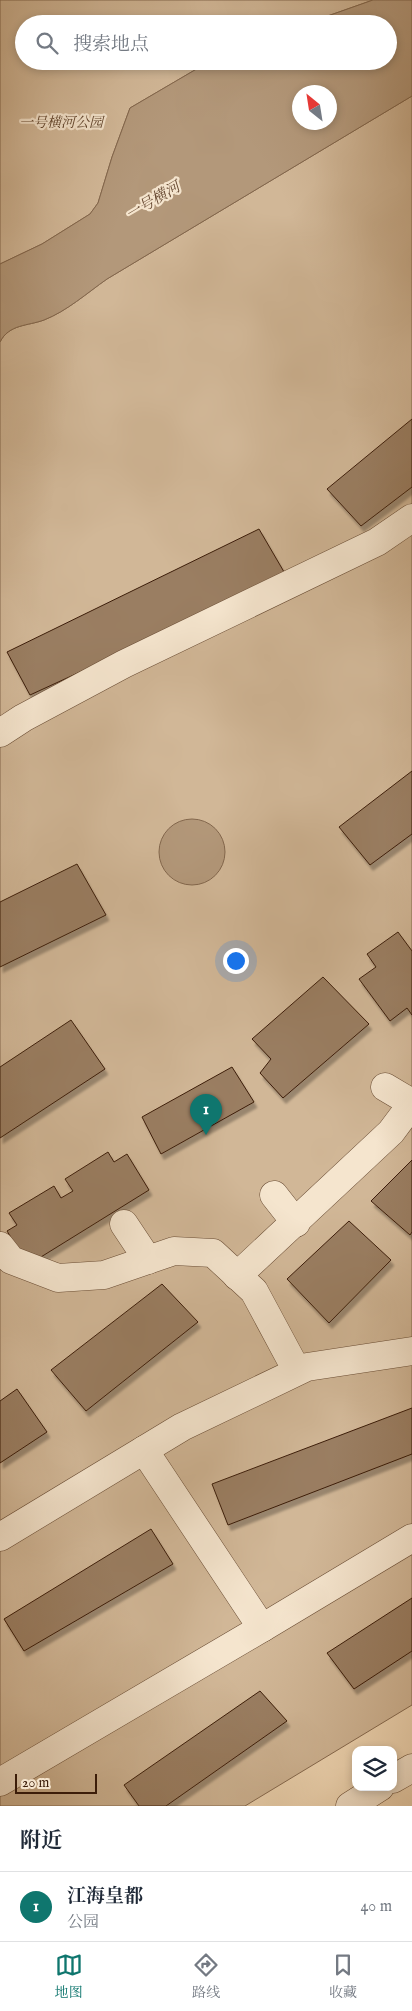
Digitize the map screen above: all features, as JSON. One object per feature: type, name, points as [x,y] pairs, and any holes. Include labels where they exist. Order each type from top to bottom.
[{"type":"street","points":[[0,733],[23,718],[124,664],[377,542],[412,518]]},
{"type":"street","points":[[238,1276],[391,1132],[412,1103],[385,1087]]},
{"type":"street","points":[[274,1195],[296,1223]]},
{"type":"street","points":[[124,1224],[148,1260]]},
{"type":"street","points":[[0,1246],[11,1260],[58,1278],[104,1275],[174,1251],[213,1254],[254,1291],[297,1371]]},
{"type":"street","points":[[0,1537],[182,1428],[297,1371],[307,1367],[412,1351]]},
{"type":"street","points":[[144,1450],[262,1628]]},
{"type":"street","points":[[0,1782],[412,1538]]},
{"type":"street","points":[[397,1777],[412,1768]]},
{"type":"street","points":[[350,1806],[374,1791]]},
{"type":"green space","name":"一号横河公园","points":[[0,0],[373,0],[330,15],[15,15],[15,70],[195,70],[130,108],[98,203],[90,214],[42,244],[0,264]]},
{"type":"green space","points":[[412,96],[412,1705],[245,1806],[0,1806],[0,342],[8,332],[19,326],[44,320],[61,312],[107,279]]},
{"type":"water","name":"一号横河","points":[[373,0],[412,0],[412,96],[107,279],[61,312],[44,320],[19,326],[8,332],[0,342],[0,264],[42,244],[90,214],[98,203],[130,108],[195,70],[397,70],[397,15],[330,15]]},
{"type":"water","points":[[192,819],[205,822],[215,829],[222,839],[225,852],[222,865],[215,875],[205,882],[192,885],[179,882],[169,875],[162,865],[159,852],[162,839],[169,829],[179,822]]},
{"type":"building","points":[[412,419],[412,487],[361,526],[327,489]]},
{"type":"building","points":[[259,529],[287,577],[30,695],[7,652]]},
{"type":"building","points":[[412,771],[412,834],[370,865],[339,827]]},
{"type":"building","points":[[77,864],[106,915],[0,967],[0,902]]},
{"type":"building","points":[[398,932],[412,951],[412,1015],[407,1008],[390,1021],[359,979],[376,967],[367,954]]},
{"type":"building","points":[[323,977],[369,1024],[283,1098],[260,1073],[271,1059],[252,1039]]},
{"type":"building","points":[[71,1020],[105,1069],[0,1138],[0,1067]]},
{"type":"building","points":[[232,1067],[254,1102],[161,1154],[142,1117]]},
{"type":"building","points":[[108,1152],[114,1162],[127,1154],[149,1190],[28,1265],[7,1231],[17,1225],[9,1213],[54,1186],[61,1198],[73,1191],[65,1179]]},
{"type":"building","points":[[412,1160],[412,1232],[410,1235],[371,1201]]},
{"type":"building","points":[[349,1221],[391,1260],[329,1323],[287,1279]]},
{"type":"building","points":[[162,1284],[198,1322],[86,1411],[51,1370]]},
{"type":"building","points":[[17,1389],[47,1432],[0,1463],[0,1401]]},
{"type":"building","points":[[412,1408],[412,1454],[228,1525],[212,1484]]},
{"type":"building","points":[[151,1529],[173,1564],[24,1651],[4,1619]]},
{"type":"building","points":[[412,1598],[412,1651],[354,1689],[327,1653]]},
{"type":"building","points":[[260,1691],[287,1721],[166,1806],[139,1806],[124,1785]]},
{"type":"place","name":"江海皇都","points":[[206,1135]]}]
